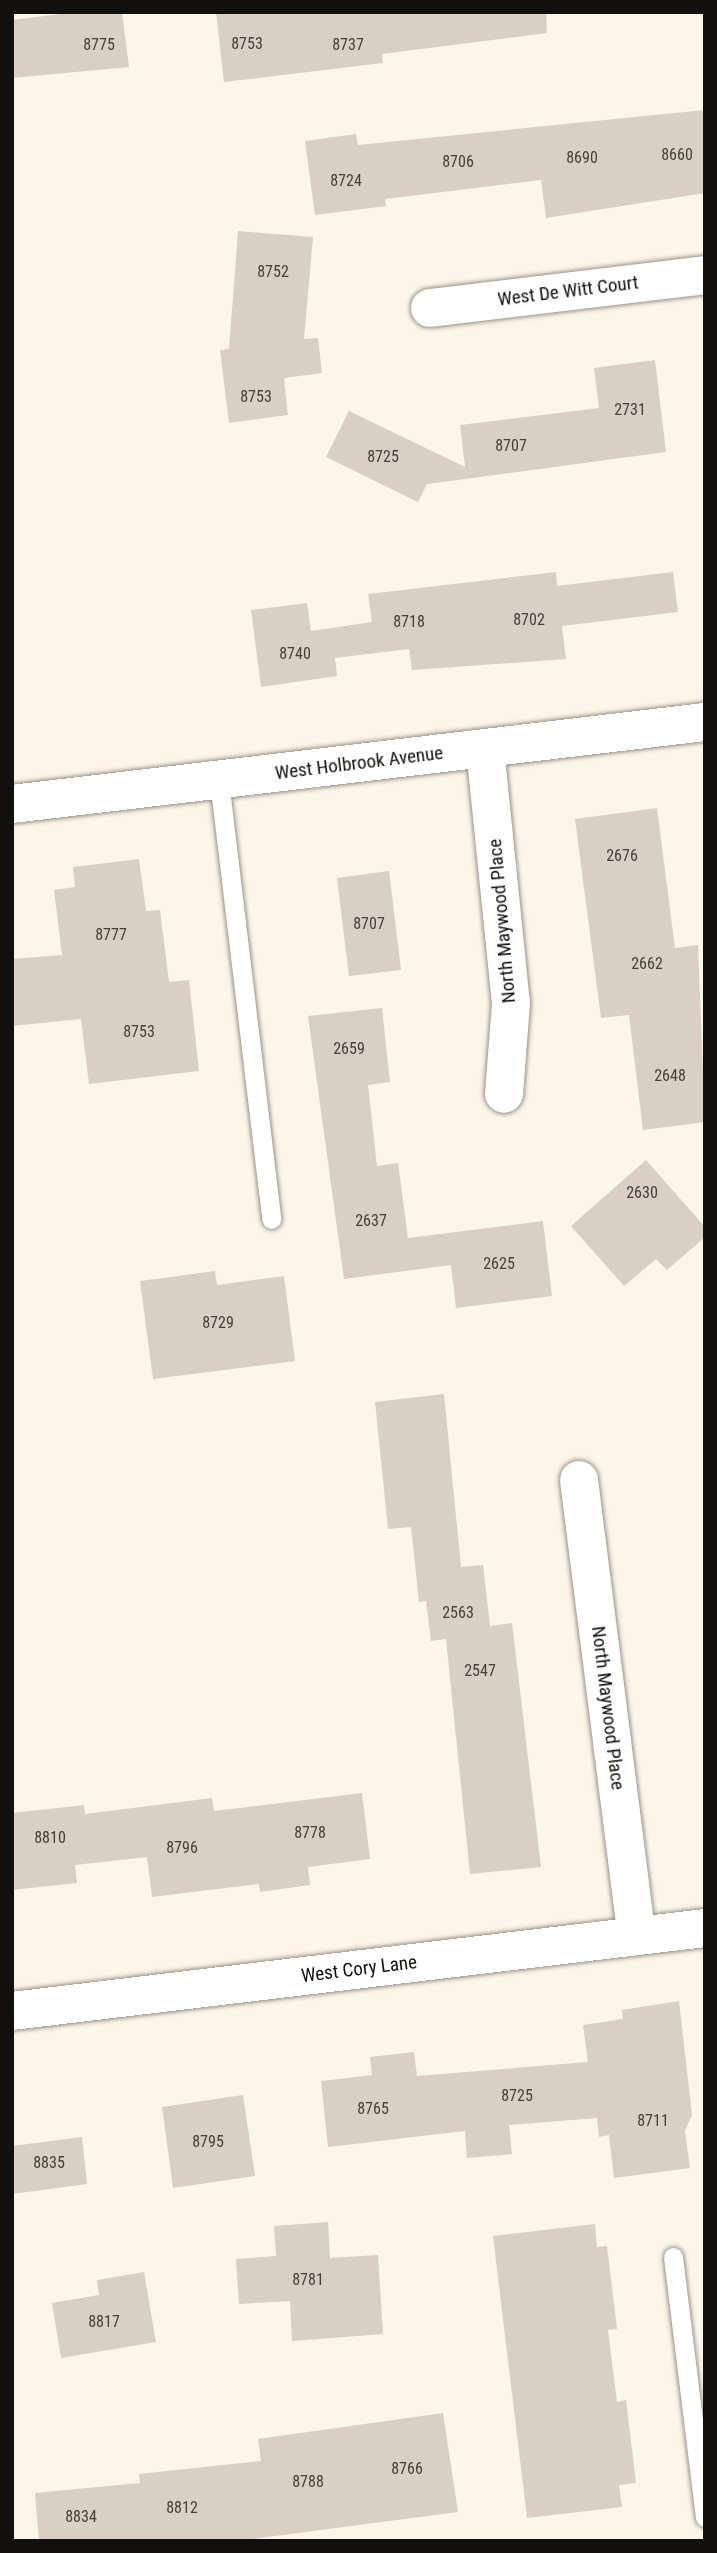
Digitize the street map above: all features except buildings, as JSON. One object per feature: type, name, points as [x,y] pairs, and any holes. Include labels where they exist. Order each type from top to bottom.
[{"type":"street","name":"West De Witt Court","points":[[430,308],[705,275]]},
{"type":"street","name":"West Holbrook Avenue","points":[[12,804],[705,722]]},
{"type":"street","name":"North Maywood Place","points":[[485,748],[511,1003],[504,1094]]},
{"type":"street","name":"North Maywood Place","points":[[579,1480],[637,1936]]},
{"type":"street","name":"West Cory Lane","points":[[12,2011],[705,1928]]},
{"type":"lane","points":[[219,780],[271,1219]]},
{"type":"lane","points":[[673,2257],[705,2517]]}]
